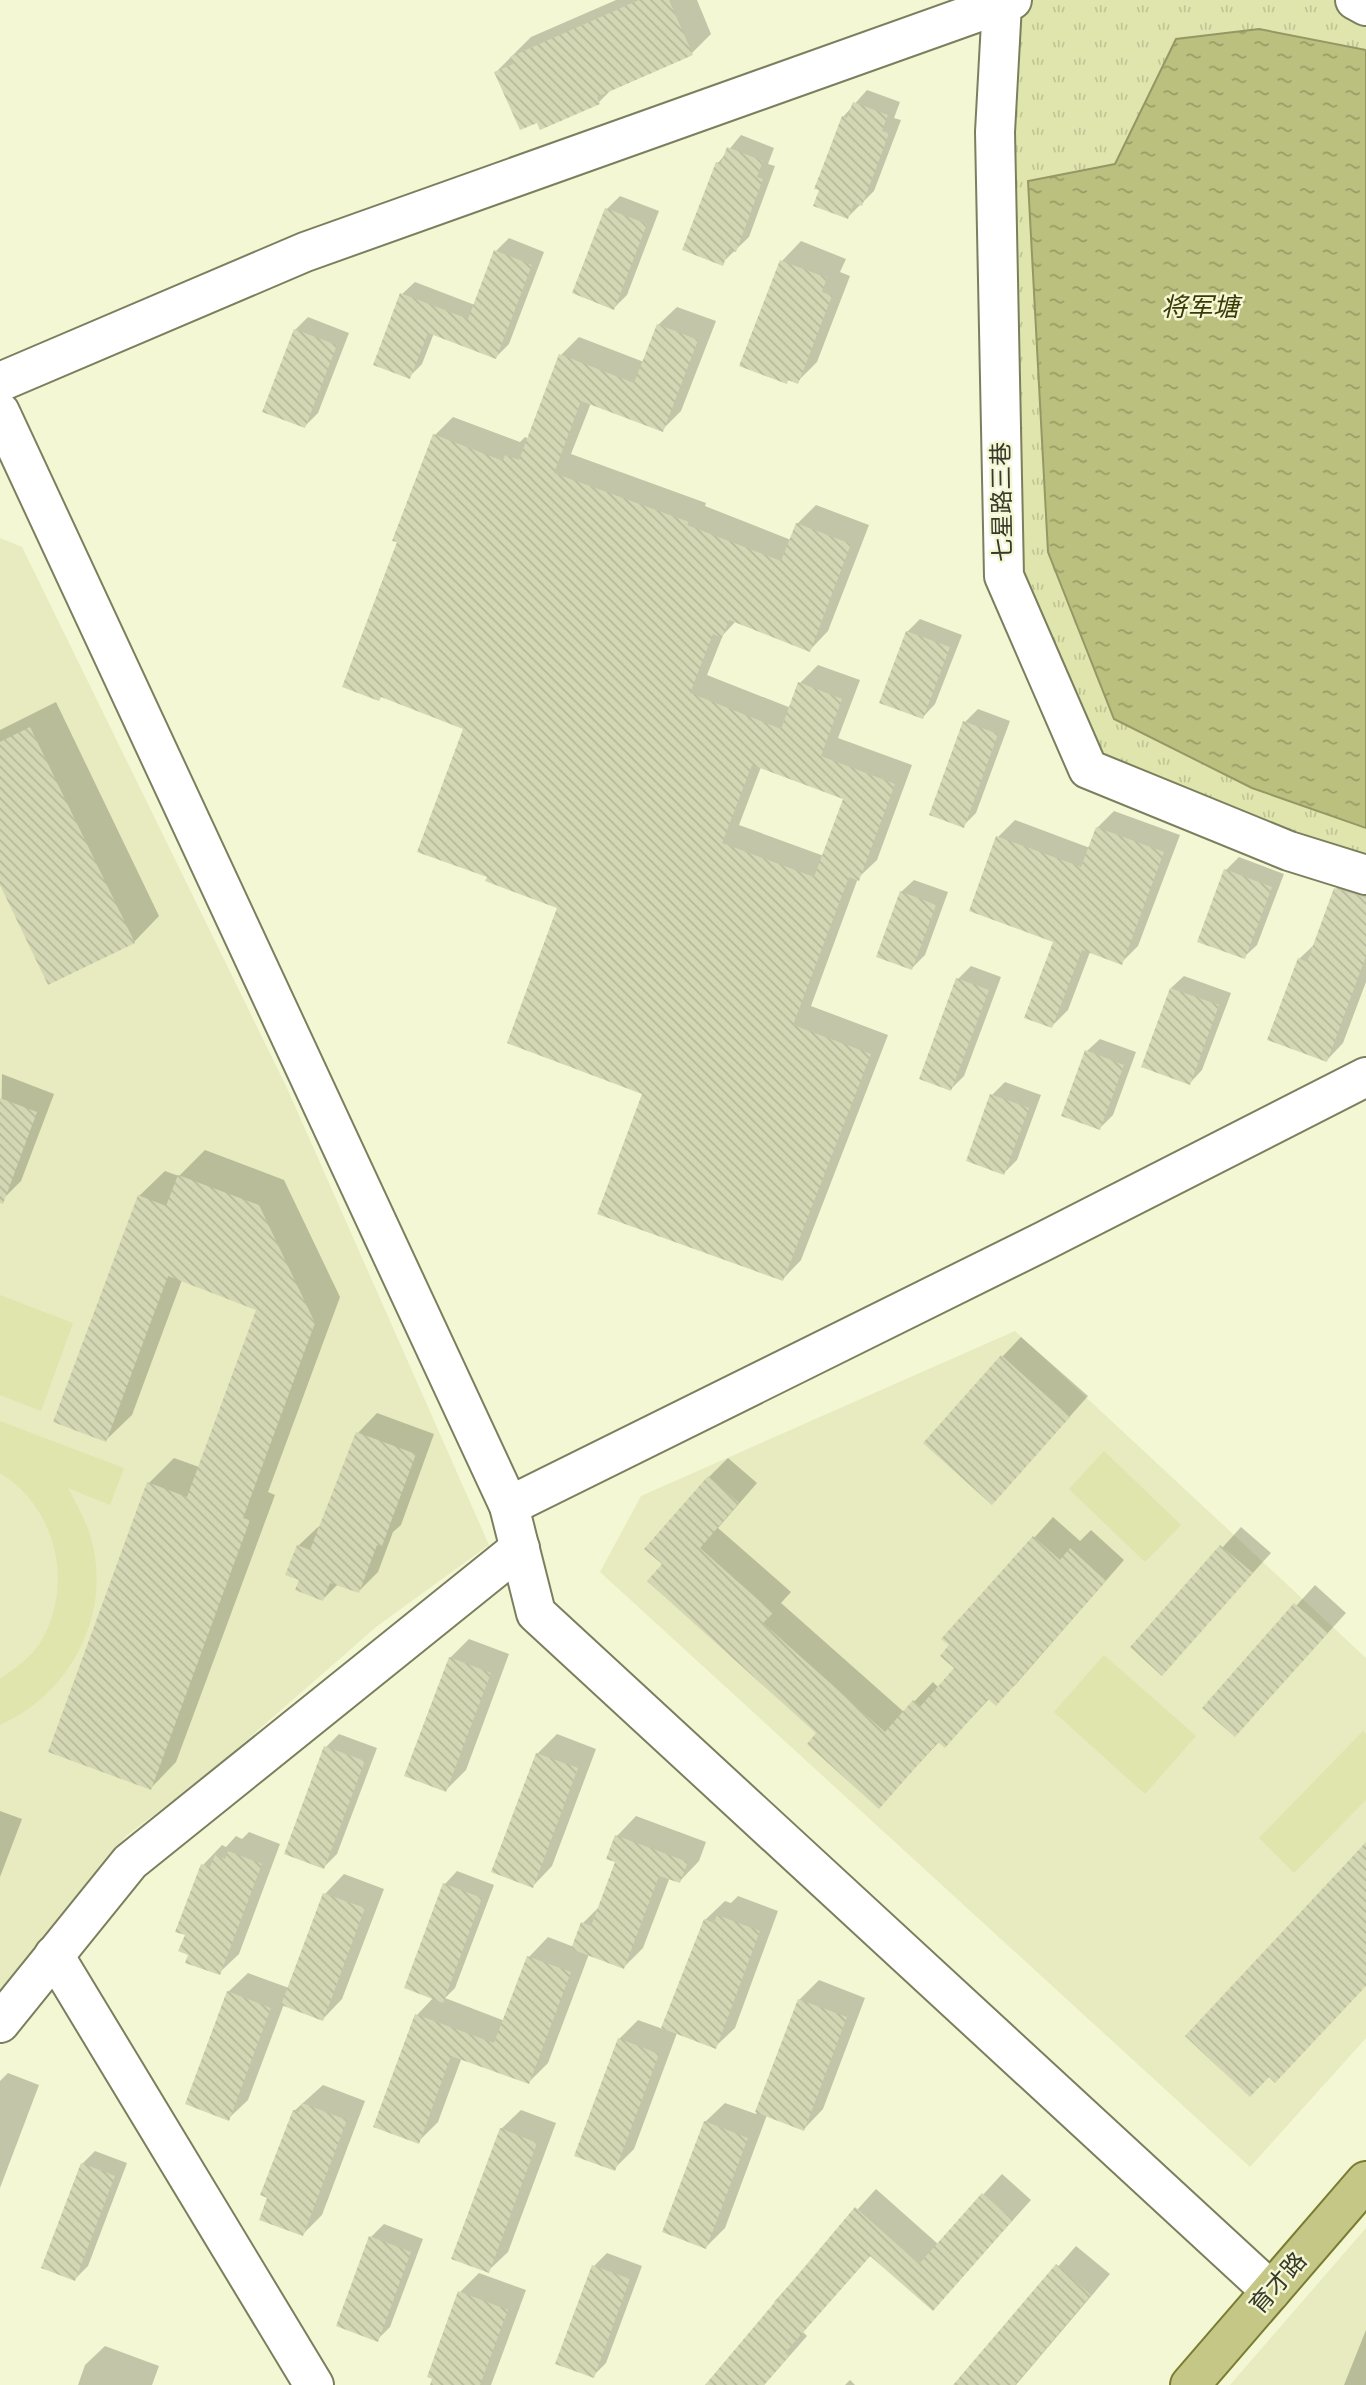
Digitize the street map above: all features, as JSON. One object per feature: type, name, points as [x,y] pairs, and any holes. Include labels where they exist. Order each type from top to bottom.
[{"type":"main road","name":"育才路","points":[[1190,2385],[1366,2181]]},
{"type":"street","points":[[1355,0],[1366,6]]},
{"type":"street","points":[[0,382],[305,252],[1007,2]]},
{"type":"street","name":"七星路三巷","points":[[1007,2],[995,132],[1004,576],[1088,769],[1289,851],[1366,875]]},
{"type":"street","points":[[0,412],[509,1506],[536,1613],[1271,2291]]},
{"type":"street","points":[[509,1506],[1044,1241],[1366,1077]]},
{"type":"street","points":[[0,2022],[130,1862],[520,1548]]},
{"type":"street","points":[[54,1955],[314,2385]]},
{"type":"shaded area","points":[[0,538],[22,547],[287,1088],[489,1545],[376,1627],[207,1775],[126,1836],[0,1994]]},
{"type":"shaded area","points":[[1015,1331],[1366,1658],[1366,2038],[1250,2167],[600,1572],[641,1496]]},
{"type":"shaded area","points":[[1366,2228],[1366,2385],[1230,2385]]},
{"type":"green space","name":"将军塘","points":[[1012,0],[1355,0],[1366,6],[1366,875],[1088,769],[1004,576]]},
{"type":"green space","points":[[0,1295],[73,1323],[41,1411],[0,1395]]},
{"type":"green space","points":[[0,1421],[124,1468],[110,1505],[68,1488],[85,1521],[92,1542],[96,1570],[95,1598],[89,1625],[79,1650],[64,1674],[46,1694],[25,1711],[0,1725],[0,1679],[27,1658],[40,1643],[51,1620],[57,1597],[58,1573],[47,1527],[35,1506],[20,1488],[0,1473]]},
{"type":"green space","points":[[1104,1451],[1181,1525],[1145,1562],[1069,1489]]},
{"type":"green space","points":[[1104,1655],[1196,1736],[1145,1794],[1054,1712]]},
{"type":"green space","points":[[1363,1731],[1366,1734],[1366,1800],[1294,1873],[1259,1838]]},
{"type":"water","name":"将军塘","points":[[1259,29],[1366,50],[1366,828],[1252,788],[1114,719],[1048,552],[1028,181],[1115,164],[1176,39]]},
{"type":"building","points":[[639,0],[669,0],[693,55],[597,97],[600,104],[540,130],[537,123],[520,130],[494,72],[513,64],[510,57]]},
{"type":"building","points":[[853,102],[888,115],[882,131],[889,133],[862,206],[854,203],[848,219],[813,206],[819,190],[814,189],[842,116],[847,118]]},
{"type":"building","points":[[727,147],[763,161],[757,177],[763,179],[736,252],[729,249],[723,266],[682,250],[716,162],[721,163]]},
{"type":"building","points":[[605,208],[647,224],[614,310],[572,293]]},
{"type":"building","points":[[494,250],[532,265],[496,359],[428,333],[410,379],[373,365],[400,293],[468,319]]},
{"type":"building","points":[[780,260],[827,278],[822,292],[832,296],[798,384],[788,380],[787,384],[739,366]]},
{"type":"building","points":[[657,324],[698,340],[663,432],[581,401],[554,473],[689,522],[687,525],[781,561],[796,523],[851,544],[810,652],[729,620],[722,638],[713,634],[690,693],[781,729],[798,682],[842,699],[821,756],[895,784],[859,881],[849,877],[793,1025],[871,1054],[783,1281],[597,1214],[642,1094],[507,1043],[557,908],[485,881],[487,877],[417,852],[463,729],[381,697],[379,701],[342,687],[397,542],[392,541],[433,434],[503,461],[505,455],[519,460],[559,354],[634,383]],"holes":[[[752,765],[843,799],[814,877],[722,843]]]},
{"type":"building","points":[[294,329],[337,345],[305,428],[262,412]]},
{"type":"building","points":[[906,631],[950,647],[923,719],[879,703]]},
{"type":"building","points":[[963,721],[998,734],[964,828],[929,815]]},
{"type":"building","points":[[30,727],[135,943],[48,985],[0,885],[0,742]]},
{"type":"building","points":[[1096,827],[1164,852],[1122,965],[1082,950],[1052,1028],[1024,1018],[1053,942],[969,911],[996,836],[1081,867]]},
{"type":"building","points":[[1224,869],[1272,887],[1245,959],[1197,942]]},
{"type":"building","points":[[1334,888],[1366,898],[1366,956],[1327,1062],[1267,1040],[1298,958],[1307,962]]},
{"type":"building","points":[[900,891],[936,905],[912,970],[876,957]]},
{"type":"building","points":[[956,978],[989,990],[951,1091],[919,1079]]},
{"type":"building","points":[[1170,988],[1219,1005],[1190,1085],[1141,1067]]},
{"type":"building","points":[[1085,1050],[1124,1065],[1100,1130],[1061,1116]]},
{"type":"building","points":[[990,1094],[1029,1108],[1004,1175],[966,1161]]},
{"type":"building","points":[[0,1098],[37,1112],[3,1204],[0,1203]]},
{"type":"building","points":[[178,1175],[259,1205],[315,1323],[243,1518],[250,1520],[151,1790],[48,1752],[147,1482],[187,1497],[256,1310],[168,1276],[106,1442],[53,1422],[138,1195],[166,1206]]},
{"type":"building","points":[[1001,1355],[1070,1417],[992,1505],[923,1443]]},
{"type":"building","points":[[356,1432],[416,1454],[382,1546],[377,1545],[359,1593],[330,1583],[323,1601],[295,1590],[299,1580],[285,1575],[297,1545],[310,1550]]},
{"type":"building","points":[[708,1476],[739,1503],[700,1548],[773,1613],[763,1623],[885,1732],[913,1700],[920,1707],[954,1668],[940,1656],[949,1645],[941,1639],[1033,1536],[1060,1560],[1070,1548],[1106,1581],[996,1706],[988,1699],[945,1748],[938,1742],[879,1809],[807,1744],[816,1733],[647,1581],[662,1564],[644,1549]]},
{"type":"building","points":[[1220,1545],[1253,1573],[1162,1676],[1130,1647]]},
{"type":"building","points":[[1294,1603],[1328,1633],[1235,1737],[1202,1708]]},
{"type":"building","points":[[449,1657],[491,1673],[446,1792],[404,1776]]},
{"type":"building","points":[[324,1746],[365,1761],[324,1869],[284,1854]]},
{"type":"building","points":[[536,1753],[578,1768],[533,1888],[491,1872]]},
{"type":"building","points":[[615,1835],[688,1862],[680,1883],[659,1876],[624,1969],[571,1949],[581,1922],[591,1926],[615,1862],[606,1859]]},
{"type":"building","points":[[1366,1842],[1366,1986],[1275,2083],[1269,2077],[1250,2097],[1185,2036]]},
{"type":"building","points":[[228,1851],[262,1864],[220,1975],[185,1963],[188,1955],[178,1951],[185,1935],[175,1932],[201,1864],[210,1867],[215,1855],[225,1859]]},
{"type":"building","points":[[443,1883],[482,1898],[443,2003],[404,1988]]},
{"type":"building","points":[[323,1893],[365,1908],[323,2021],[281,2005]]},
{"type":"building","points":[[717,1915],[760,1931],[716,2049],[661,2028],[704,1919],[714,1923]]},
{"type":"building","points":[[527,1956],[571,1972],[529,2084],[451,2056],[419,2144],[373,2127],[415,2014],[494,2043]]},
{"type":"building","points":[[227,1991],[271,2008],[229,2121],[185,2104]]},
{"type":"building","points":[[798,1999],[847,2017],[804,2131],[755,2112]]},
{"type":"building","points":[[618,2038],[659,2054],[615,2171],[574,2156]]},
{"type":"building","points":[[302,2103],[347,2120],[303,2236],[259,2220],[267,2198],[260,2195],[293,2110],[299,2112]]},
{"type":"building","points":[[704,2121],[748,2138],[706,2249],[662,2232]]},
{"type":"building","points":[[500,2128],[537,2143],[489,2273],[451,2259]]},
{"type":"building","points":[[81,2163],[115,2176],[75,2281],[41,2268]]},
{"type":"building","points":[[982,2193],[1013,2220],[933,2311],[870,2256],[785,2353],[789,2356],[764,2385],[705,2385],[855,2207],[919,2264]]},
{"type":"building","points":[[369,2236],[411,2252],[378,2342],[336,2326]]},
{"type":"building","points":[[1056,2264],[1091,2295],[1015,2385],[953,2385]]},
{"type":"building","points":[[592,2265],[630,2279],[594,2378],[555,2364]]},
{"type":"building","points":[[458,2291],[508,2310],[480,2385],[430,2385],[432,2379],[427,2377]]}]
